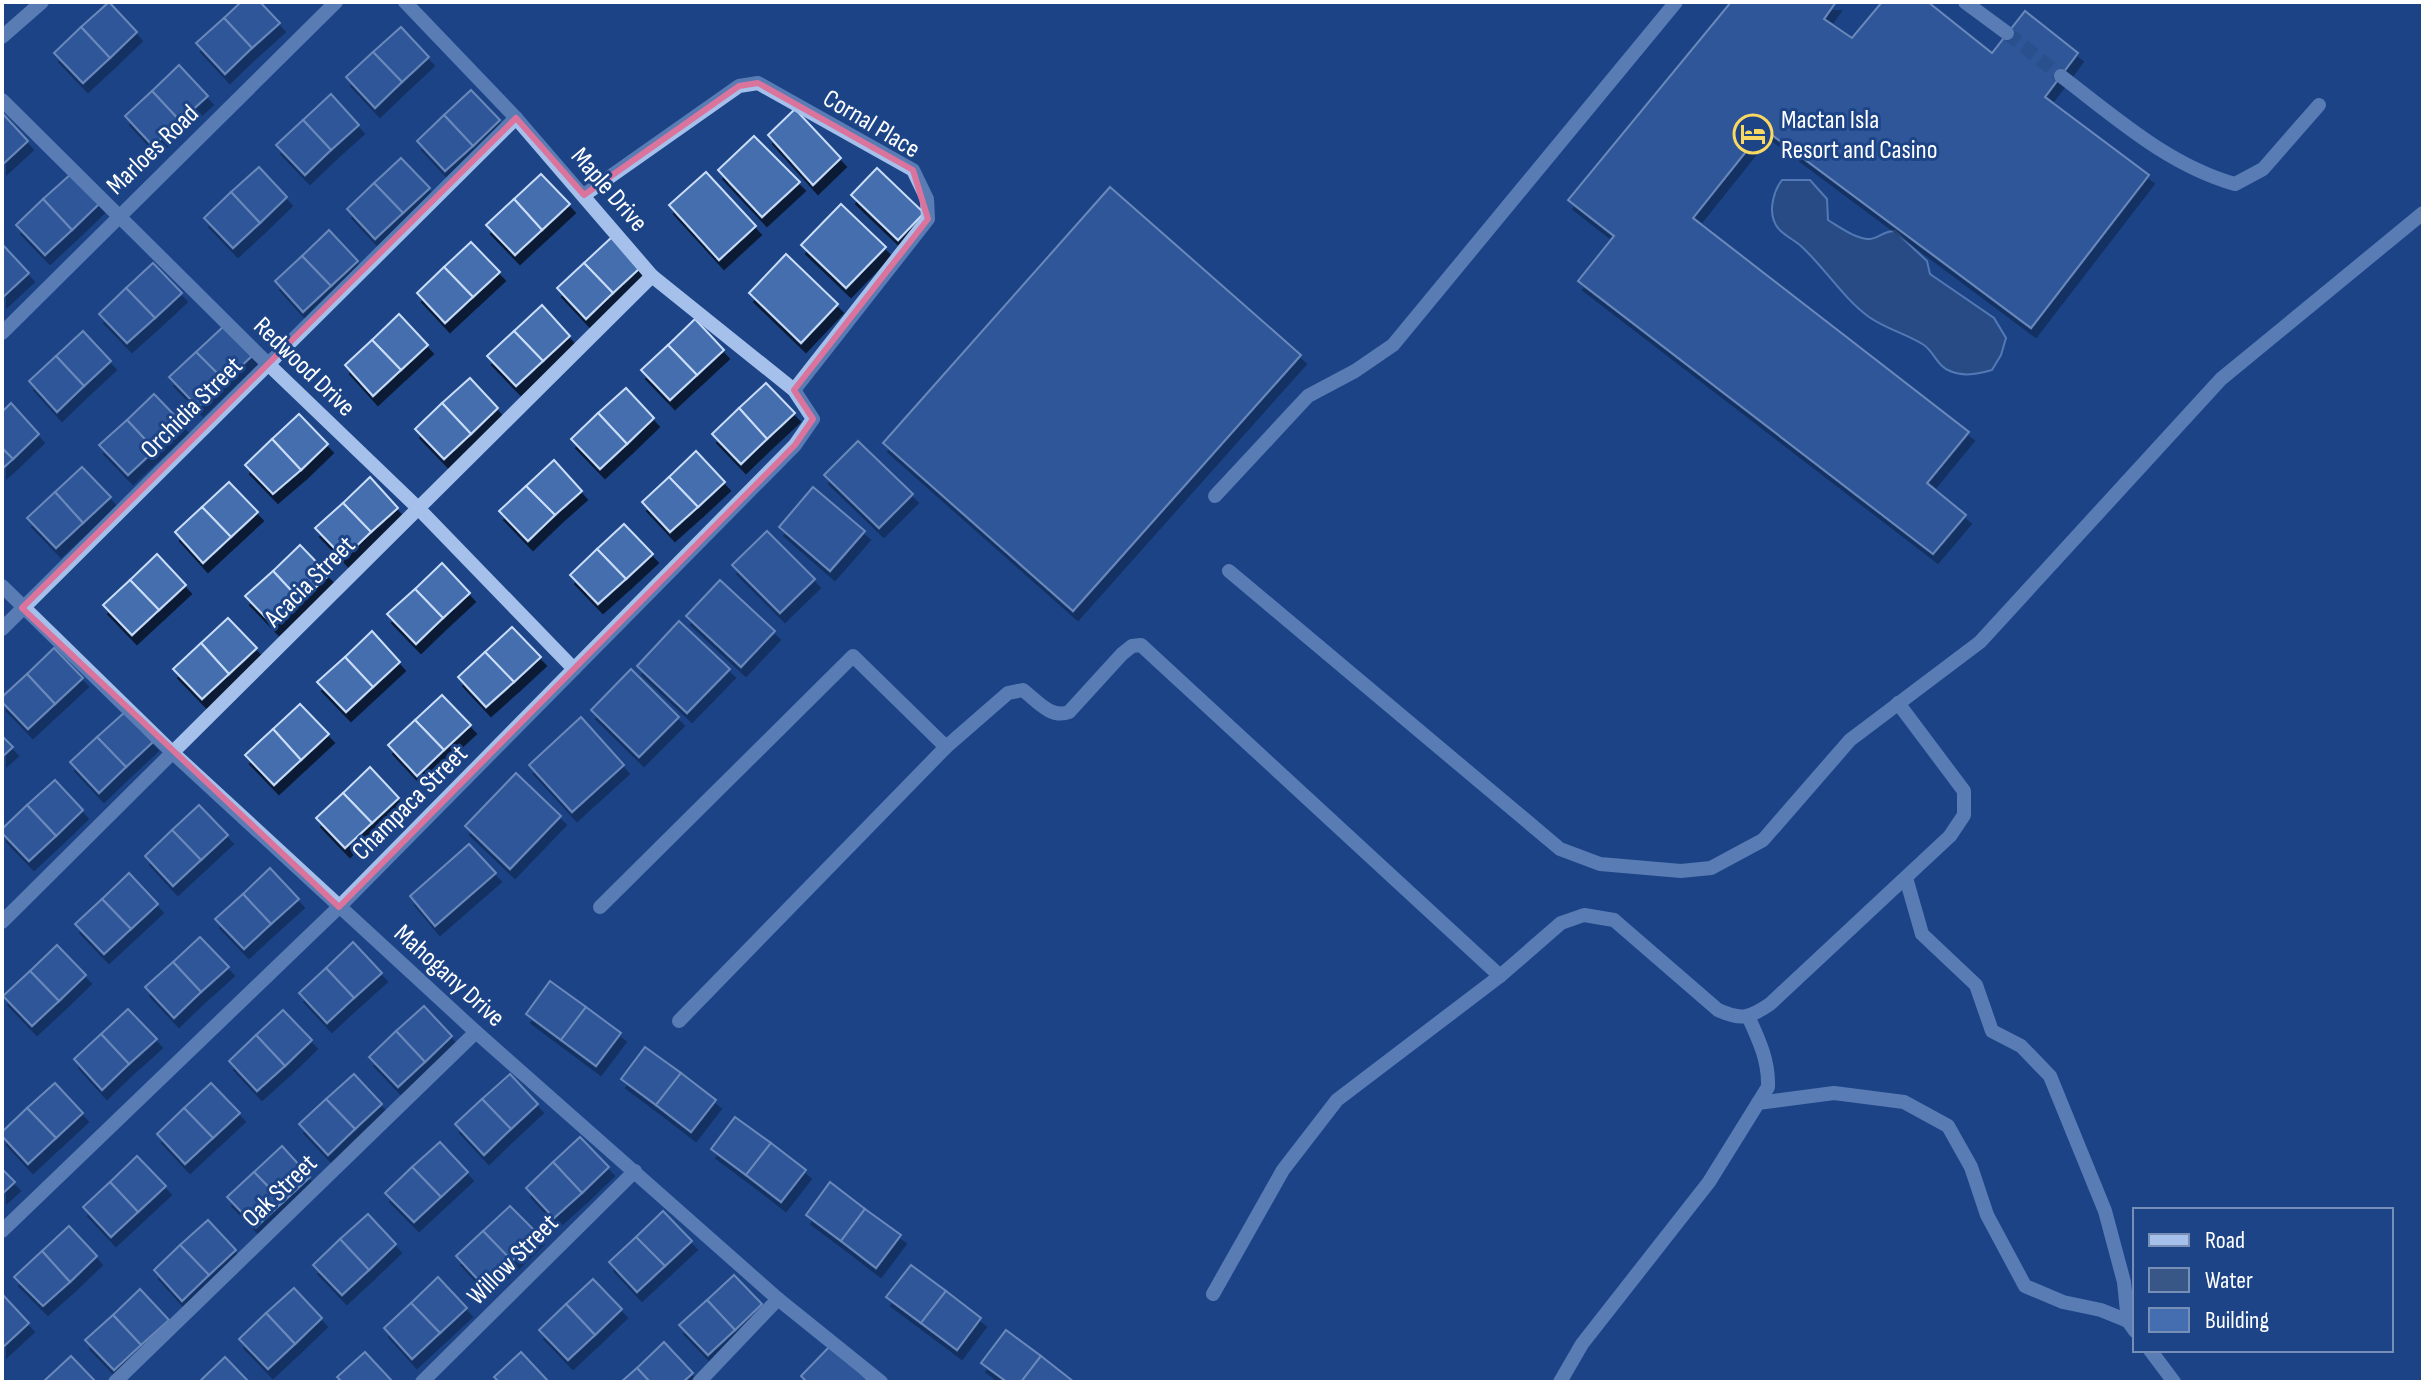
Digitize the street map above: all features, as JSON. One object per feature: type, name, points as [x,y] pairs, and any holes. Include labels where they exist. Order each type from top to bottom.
[{"type":"street","points":[[2,37],[42,2]]},
{"type":"street","name":"Marloes Road","points":[[2,333],[336,2]]},
{"type":"street","name":"Maple Drive","points":[[405,2],[516,118],[652,276],[794,390]]},
{"type":"street","points":[[1215,496],[1308,396],[1355,371],[1393,345],[1676,2]]},
{"type":"street","points":[[1965,2],[2007,33]]},
{"type":"street","points":[[2061,76],[2162,153],[2217,179],[2235,184],[2263,169],[2319,105]]},
{"type":"street","name":"Cornal Place","points":[[584,195],[739,86],[758,83],[913,170],[927,199],[928,219],[794,390]]},
{"type":"street","name":"Redwood Drive","points":[[2,100],[417,507],[574,669]]},
{"type":"street","name":"Orchidia Street","points":[[2,629],[516,118]]},
{"type":"street","points":[[1229,571],[1560,849],[1600,864],[1681,871],[1711,868],[1763,840],[1850,740],[1980,642],[2221,379],[2423,213]]},
{"type":"street","name":"Acacia Street","points":[[2,922],[652,276]]},
{"type":"street","name":"Champaca Street","points":[[2,1231],[339,907],[795,445],[813,419],[794,390]]},
{"type":"street","name":"Mahogany Drive","points":[[2,586],[172,752],[476,1032],[778,1299],[881,1382]]},
{"type":"street","points":[[679,1021],[946,747],[1015,690],[1023,690],[1053,714],[1069,712],[1122,654],[1132,646],[1141,645],[1500,976]]},
{"type":"street","points":[[600,907],[853,656],[946,747]]},
{"type":"street","points":[[1213,1294],[1283,1170],[1337,1100],[1500,976],[1561,923],[1584,915],[1614,920],[1718,1010],[1737,1018],[1748,1016],[1770,1004],[1950,836],[1964,815],[1964,791],[1898,703]]},
{"type":"street","points":[[1906,878],[1922,934],[1976,985],[1992,1031],[2021,1046],[2050,1076],[2105,1211],[2124,1282],[2131,1326]]},
{"type":"street","points":[[1560,1382],[1582,1344],[1709,1182],[1768,1087],[1769,1073],[1762,1047],[1748,1016]]},
{"type":"street","name":"Oak Street","points":[[115,1382],[476,1032]]},
{"type":"street","points":[[1758,1103],[1834,1093],[1904,1102],[1948,1126],[1971,1167],[1987,1215],[2025,1286],[2063,1302],[2101,1310],[2131,1326]]},
{"type":"street","name":"Willow Street","points":[[422,1382],[635,1171]]},
{"type":"street","points":[[699,1382],[778,1299]]},
{"type":"street","points":[[2152,1352],[2174,1382]]},
{"type":"highlighted area","points":[[758,83],[913,170],[928,219],[794,390],[813,419],[795,445],[339,907],[22,608],[516,118],[584,195],[739,86]]},
{"type":"water","points":[[1782,180],[1810,180],[1827,199],[1828,220],[1854,235],[1870,239],[1895,231],[1927,261],[1930,274],[1994,318],[2006,338],[1992,370],[1976,374],[1950,371],[1924,345],[1859,309],[1810,255],[1776,225],[1772,205]]},
{"type":"building","points":[[109,2],[137,32],[110,58],[81,27]]},
{"type":"building","points":[[241,2],[260,2],[280,23],[252,48],[224,18]]},
{"type":"building","points":[[1731,2],[1836,2],[1824,19],[1852,38],[1882,2],[1928,2],[1992,53],[2025,11],[2078,53],[2045,97],[2149,175],[2031,328],[1764,129],[1693,218],[1969,432],[1927,483],[1966,515],[1933,554],[1578,281],[1614,236],[1568,200]]},
{"type":"building","points":[[224,18],[252,48],[225,74],[196,43]]},
{"type":"building","points":[[81,27],[110,58],[83,83],[54,53]]},
{"type":"building","points":[[401,27],[429,57],[402,82],[373,52]]},
{"type":"building","points":[[373,52],[402,82],[375,108],[346,77]]},
{"type":"building","points":[[179,65],[208,96],[180,121],[152,91]]},
{"type":"building","points":[[471,90],[500,120],[473,146],[444,115]]},
{"type":"building","points":[[152,91],[180,121],[153,146],[125,116]]},
{"type":"building","points":[[331,94],[359,125],[331,150],[303,120]]},
{"type":"building","points":[[795,109],[841,158],[813,185],[768,135]]},
{"type":"building","points":[[2,113],[28,141],[2,165]]},
{"type":"building","points":[[444,115],[473,146],[445,171],[417,141]]},
{"type":"building","points":[[303,120],[331,150],[305,175],[276,145]]},
{"type":"building","points":[[754,136],[800,182],[762,217],[718,170]]},
{"type":"building","points":[[401,158],[430,188],[403,213],[374,183]]},
{"type":"building","points":[[259,167],[287,197],[260,223],[231,192]]},
{"type":"building","points":[[877,168],[924,213],[898,240],[851,195]]},
{"type":"building","points":[[706,172],[756,226],[719,260],[669,205]]},
{"type":"building","points":[[71,174],[99,204],[72,230],[43,199]]},
{"type":"building","points":[[541,174],[570,204],[542,230],[514,199]]},
{"type":"building","points":[[374,183],[403,213],[375,239],[347,209]]},
{"type":"building","points":[[1110,187],[1301,355],[1073,611],[883,443]]},
{"type":"building","points":[[231,192],[260,223],[233,248],[204,218]]},
{"type":"building","points":[[43,199],[72,230],[45,255],[16,225]]},
{"type":"building","points":[[514,199],[542,230],[515,255],[486,225]]},
{"type":"building","points":[[841,204],[886,247],[846,288],[801,245]]},
{"type":"building","points":[[329,230],[358,261],[331,286],[302,256]]},
{"type":"building","points":[[612,237],[640,268],[613,293],[584,263]]},
{"type":"building","points":[[471,242],[500,272],[473,297],[444,267]]},
{"type":"building","points":[[2,244],[29,273],[2,298]]},
{"type":"building","points":[[786,254],[838,304],[801,343],[749,293]]},
{"type":"building","points":[[302,256],[331,286],[303,312],[275,281]]},
{"type":"building","points":[[153,263],[182,293],[155,318],[126,288]]},
{"type":"building","points":[[584,263],[613,293],[586,319],[557,288]]},
{"type":"building","points":[[444,267],[473,297],[445,323],[417,293]]},
{"type":"building","points":[[126,288],[155,318],[127,343],[99,314]]},
{"type":"building","points":[[542,305],[570,336],[543,361],[514,331]]},
{"type":"building","points":[[399,314],[428,345],[401,370],[372,340]]},
{"type":"building","points":[[695,319],[724,350],[697,375],[668,345]]},
{"type":"building","points":[[224,326],[252,356],[225,381],[196,352]]},
{"type":"building","points":[[83,331],[111,361],[84,386],[56,356]]},
{"type":"building","points":[[514,331],[543,361],[516,386],[487,356]]},
{"type":"building","points":[[372,340],[401,370],[373,396],[345,365]]},
{"type":"building","points":[[668,345],[697,375],[670,400],[641,370]]},
{"type":"building","points":[[196,352],[225,381],[198,407],[169,377]]},
{"type":"building","points":[[56,356],[84,386],[57,412],[29,381]]},
{"type":"building","points":[[470,378],[498,408],[471,434],[442,403]]},
{"type":"building","points":[[766,383],[795,413],[767,439],[739,408]]},
{"type":"building","points":[[626,388],[654,418],[627,444],[598,413]]},
{"type":"building","points":[[154,394],[183,424],[155,450],[127,420]]},
{"type":"building","points":[[11,403],[39,434],[13,459],[2,448],[2,412]]},
{"type":"building","points":[[442,403],[471,434],[444,459],[415,429]]},
{"type":"building","points":[[739,408],[767,439],[741,464],[712,434]]},
{"type":"building","points":[[598,413],[627,444],[600,469],[571,439]]},
{"type":"building","points":[[299,414],[328,444],[301,470],[272,439]]},
{"type":"building","points":[[127,420],[155,450],[128,475],[99,445]]},
{"type":"building","points":[[272,439],[301,470],[273,494],[245,465]]},
{"type":"building","points":[[858,441],[913,494],[879,528],[824,475]]},
{"type":"building","points":[[2,448],[13,459],[2,469]]},
{"type":"building","points":[[696,451],[725,482],[698,507],[669,477]]},
{"type":"building","points":[[554,460],[582,491],[555,515],[526,486]]},
{"type":"building","points":[[82,467],[111,497],[83,523],[55,492]]},
{"type":"building","points":[[370,477],[398,508],[371,532],[343,503]]},
{"type":"building","points":[[669,477],[698,507],[670,532],[642,502]]},
{"type":"building","points":[[229,482],[258,512],[231,537],[202,507]]},
{"type":"building","points":[[526,486],[555,515],[528,541],[499,511]]},
{"type":"building","points":[[813,487],[865,531],[830,571],[779,527]]},
{"type":"building","points":[[55,492],[83,523],[56,548],[27,518]]},
{"type":"building","points":[[343,503],[371,532],[344,558],[315,528]]},
{"type":"building","points":[[202,507],[231,537],[203,563],[175,532]]},
{"type":"building","points":[[624,524],[653,554],[626,579],[597,549]]},
{"type":"building","points":[[767,531],[815,579],[780,613],[732,565]]},
{"type":"building","points":[[300,545],[329,575],[301,601],[273,571]]},
{"type":"building","points":[[597,549],[626,579],[598,604],[570,575]]},
{"type":"building","points":[[157,554],[186,585],[159,610],[130,580]]},
{"type":"building","points":[[442,563],[470,593],[443,618],[415,589]]},
{"type":"building","points":[[273,571],[301,601],[274,626],[245,596]]},
{"type":"building","points":[[130,580],[159,610],[132,635],[103,605]]},
{"type":"building","points":[[720,580],[775,631],[741,667],[686,616]]},
{"type":"building","points":[[415,589],[443,618],[416,644],[387,614]]},
{"type":"building","points":[[228,618],[257,648],[229,674],[201,643]]},
{"type":"building","points":[[679,621],[730,669],[687,713],[637,666]]},
{"type":"building","points":[[512,627],[541,657],[514,682],[485,652]]},
{"type":"building","points":[[372,631],[400,662],[373,687],[345,657]]},
{"type":"building","points":[[201,643],[229,674],[202,699],[173,669]]},
{"type":"building","points":[[54,648],[83,678],[55,704],[27,674]]},
{"type":"building","points":[[485,652],[514,682],[486,707],[458,677]]},
{"type":"building","points":[[345,657],[373,687],[346,712],[317,682]]},
{"type":"building","points":[[631,669],[679,717],[639,757],[591,710]]},
{"type":"building","points":[[27,674],[55,704],[28,729],[2,702],[2,697]]},
{"type":"building","points":[[442,695],[471,725],[444,750],[415,720]]},
{"type":"building","points":[[300,704],[329,734],[301,760],[273,729]]},
{"type":"building","points":[[125,712],[153,742],[126,767],[97,737]]},
{"type":"building","points":[[581,717],[624,765],[572,812],[529,765]]},
{"type":"building","points":[[415,720],[444,750],[417,776],[388,745]]},
{"type":"building","points":[[273,729],[301,760],[274,785],[245,755]]},
{"type":"building","points":[[2,736],[13,747],[2,757]]},
{"type":"building","points":[[97,737],[126,767],[99,793],[70,762]]},
{"type":"building","points":[[370,767],[399,798],[372,823],[343,793]]},
{"type":"building","points":[[516,773],[561,816],[510,869],[465,826]]},
{"type":"building","points":[[55,780],[83,810],[56,836],[27,805]]},
{"type":"building","points":[[343,793],[372,823],[345,848],[316,818]]},
{"type":"building","points":[[27,805],[56,836],[29,861],[2,833],[2,829]]},
{"type":"building","points":[[199,805],[228,835],[201,860],[172,830]]},
{"type":"building","points":[[172,830],[201,860],[173,886],[145,856]]},
{"type":"building","points":[[469,844],[496,873],[435,926],[410,896]]},
{"type":"building","points":[[270,868],[299,899],[271,924],[243,894]]},
{"type":"building","points":[[129,873],[158,904],[131,929],[102,899]]},
{"type":"building","points":[[243,894],[271,924],[244,949],[215,919]]},
{"type":"building","points":[[102,899],[131,929],[104,954],[75,924]]},
{"type":"building","points":[[200,937],[229,967],[201,992],[173,962]]},
{"type":"building","points":[[353,942],[382,973],[354,998],[326,968]]},
{"type":"building","points":[[57,945],[86,975],[59,1001],[30,971]]},
{"type":"building","points":[[173,962],[201,992],[174,1018],[145,987]]},
{"type":"building","points":[[326,968],[354,998],[327,1023],[299,993]]},
{"type":"building","points":[[30,971],[59,1001],[32,1026],[3,996]]},
{"type":"building","points":[[550,981],[586,1007],[561,1040],[526,1014]]},
{"type":"building","points":[[424,1006],[452,1036],[425,1062],[396,1031]]},
{"type":"building","points":[[586,1007],[621,1033],[596,1066],[561,1040]]},
{"type":"building","points":[[128,1009],[157,1039],[129,1064],[101,1034]]},
{"type":"building","points":[[283,1010],[312,1040],[285,1066],[256,1035]]},
{"type":"building","points":[[396,1031],[425,1062],[398,1087],[369,1057]]},
{"type":"building","points":[[101,1034],[129,1064],[102,1090],[74,1059]]},
{"type":"building","points":[[256,1035],[285,1066],[257,1091],[229,1061]]},
{"type":"building","points":[[645,1047],[681,1073],[656,1105],[621,1079]]},
{"type":"building","points":[[681,1073],[716,1100],[691,1132],[656,1105]]},
{"type":"building","points":[[354,1074],[382,1104],[355,1129],[326,1099]]},
{"type":"building","points":[[510,1074],[538,1104],[511,1129],[482,1099]]},
{"type":"building","points":[[55,1083],[83,1113],[56,1138],[27,1108]]},
{"type":"building","points":[[211,1083],[240,1113],[213,1138],[184,1108]]},
{"type":"building","points":[[326,1099],[355,1129],[328,1155],[299,1124]]},
{"type":"building","points":[[482,1099],[511,1129],[484,1155],[455,1124]]},
{"type":"building","points":[[27,1108],[56,1138],[28,1164],[2,1136],[2,1132]]},
{"type":"building","points":[[184,1108],[213,1138],[185,1164],[157,1134]]},
{"type":"building","points":[[735,1117],[771,1143],[746,1175],[711,1149]]},
{"type":"building","points":[[580,1137],[609,1167],[582,1193],[553,1162]]},
{"type":"building","points":[[440,1142],[468,1172],[441,1197],[412,1167]]},
{"type":"building","points":[[771,1143],[806,1170],[781,1202],[746,1175]]},
{"type":"building","points":[[282,1146],[310,1177],[283,1202],[254,1172]]},
{"type":"building","points":[[137,1156],[166,1186],[138,1212],[110,1182]]},
{"type":"building","points":[[553,1162],[582,1193],[554,1218],[526,1188]]},
{"type":"building","points":[[412,1167],[441,1197],[414,1222],[385,1193]]},
{"type":"building","points":[[2,1169],[15,1182],[2,1194]]},
{"type":"building","points":[[254,1172],[283,1202],[256,1227],[227,1197]]},
{"type":"building","points":[[110,1182],[138,1212],[111,1237],[83,1207]]},
{"type":"building","points":[[830,1182],[865,1209],[841,1241],[806,1215]]},
{"type":"building","points":[[510,1206],[539,1235],[512,1261],[483,1231]]},
{"type":"building","points":[[865,1209],[901,1235],[876,1268],[841,1241]]},
{"type":"building","points":[[663,1211],[692,1241],[665,1266],[636,1237]]},
{"type":"building","points":[[368,1214],[396,1244],[369,1270],[340,1239]]},
{"type":"building","points":[[208,1220],[236,1250],[209,1275],[180,1245]]},
{"type":"building","points":[[69,1226],[97,1256],[70,1282],[42,1251]]},
{"type":"building","points":[[483,1231],[512,1261],[484,1286],[456,1256]]},
{"type":"building","points":[[636,1237],[665,1266],[637,1292],[609,1262]]},
{"type":"building","points":[[340,1239],[369,1270],[342,1295],[313,1265]]},
{"type":"building","points":[[180,1245],[209,1275],[182,1301],[154,1270]]},
{"type":"building","points":[[42,1251],[70,1282],[43,1306],[14,1277]]},
{"type":"building","points":[[911,1265],[946,1291],[921,1323],[886,1297]]},
{"type":"building","points":[[734,1275],[762,1304],[735,1330],[707,1300]]},
{"type":"building","points":[[438,1277],[467,1308],[440,1333],[411,1303]]},
{"type":"building","points":[[593,1279],[622,1309],[595,1335],[566,1304]]},
{"type":"building","points":[[294,1288],[322,1318],[295,1344],[266,1313]]},
{"type":"building","points":[[140,1289],[169,1320],[141,1345],[113,1315]]},
{"type":"building","points":[[946,1291],[981,1318],[957,1350],[921,1323]]},
{"type":"building","points":[[2,1294],[29,1323],[2,1348]]},
{"type":"building","points":[[707,1300],[735,1330],[708,1355],[679,1325]]},
{"type":"building","points":[[411,1303],[440,1333],[412,1359],[384,1328]]},
{"type":"building","points":[[566,1304],[595,1335],[568,1360],[539,1330]]},
{"type":"building","points":[[266,1313],[295,1344],[268,1369],[239,1339]]},
{"type":"building","points":[[113,1315],[141,1345],[114,1370],[85,1340]]},
{"type":"building","points":[[1006,1330],[1041,1356],[1021,1382],[1007,1382],[981,1363]]},
{"type":"building","points":[[664,1342],[693,1373],[683,1382],[650,1382],[637,1368]]},
{"type":"building","points":[[831,1345],[870,1382],[807,1382],[801,1376]]},
{"type":"building","points":[[365,1352],[393,1382],[342,1382],[337,1377]]},
{"type":"building","points":[[521,1352],[549,1382],[499,1382],[494,1377]]},
{"type":"building","points":[[71,1356],[96,1382],[44,1381]]},
{"type":"building","points":[[1041,1356],[1074,1382],[1021,1382]]},
{"type":"building","points":[[225,1357],[249,1382],[199,1382]]},
{"type":"building","points":[[637,1368],[650,1382],[621,1382]]},
{"type":"tunnel","points":[[2007,33],[2061,76]]},
{"type":"place","name":"Mactan Isla Resort and Casino","points":[[1753,134]]}]
